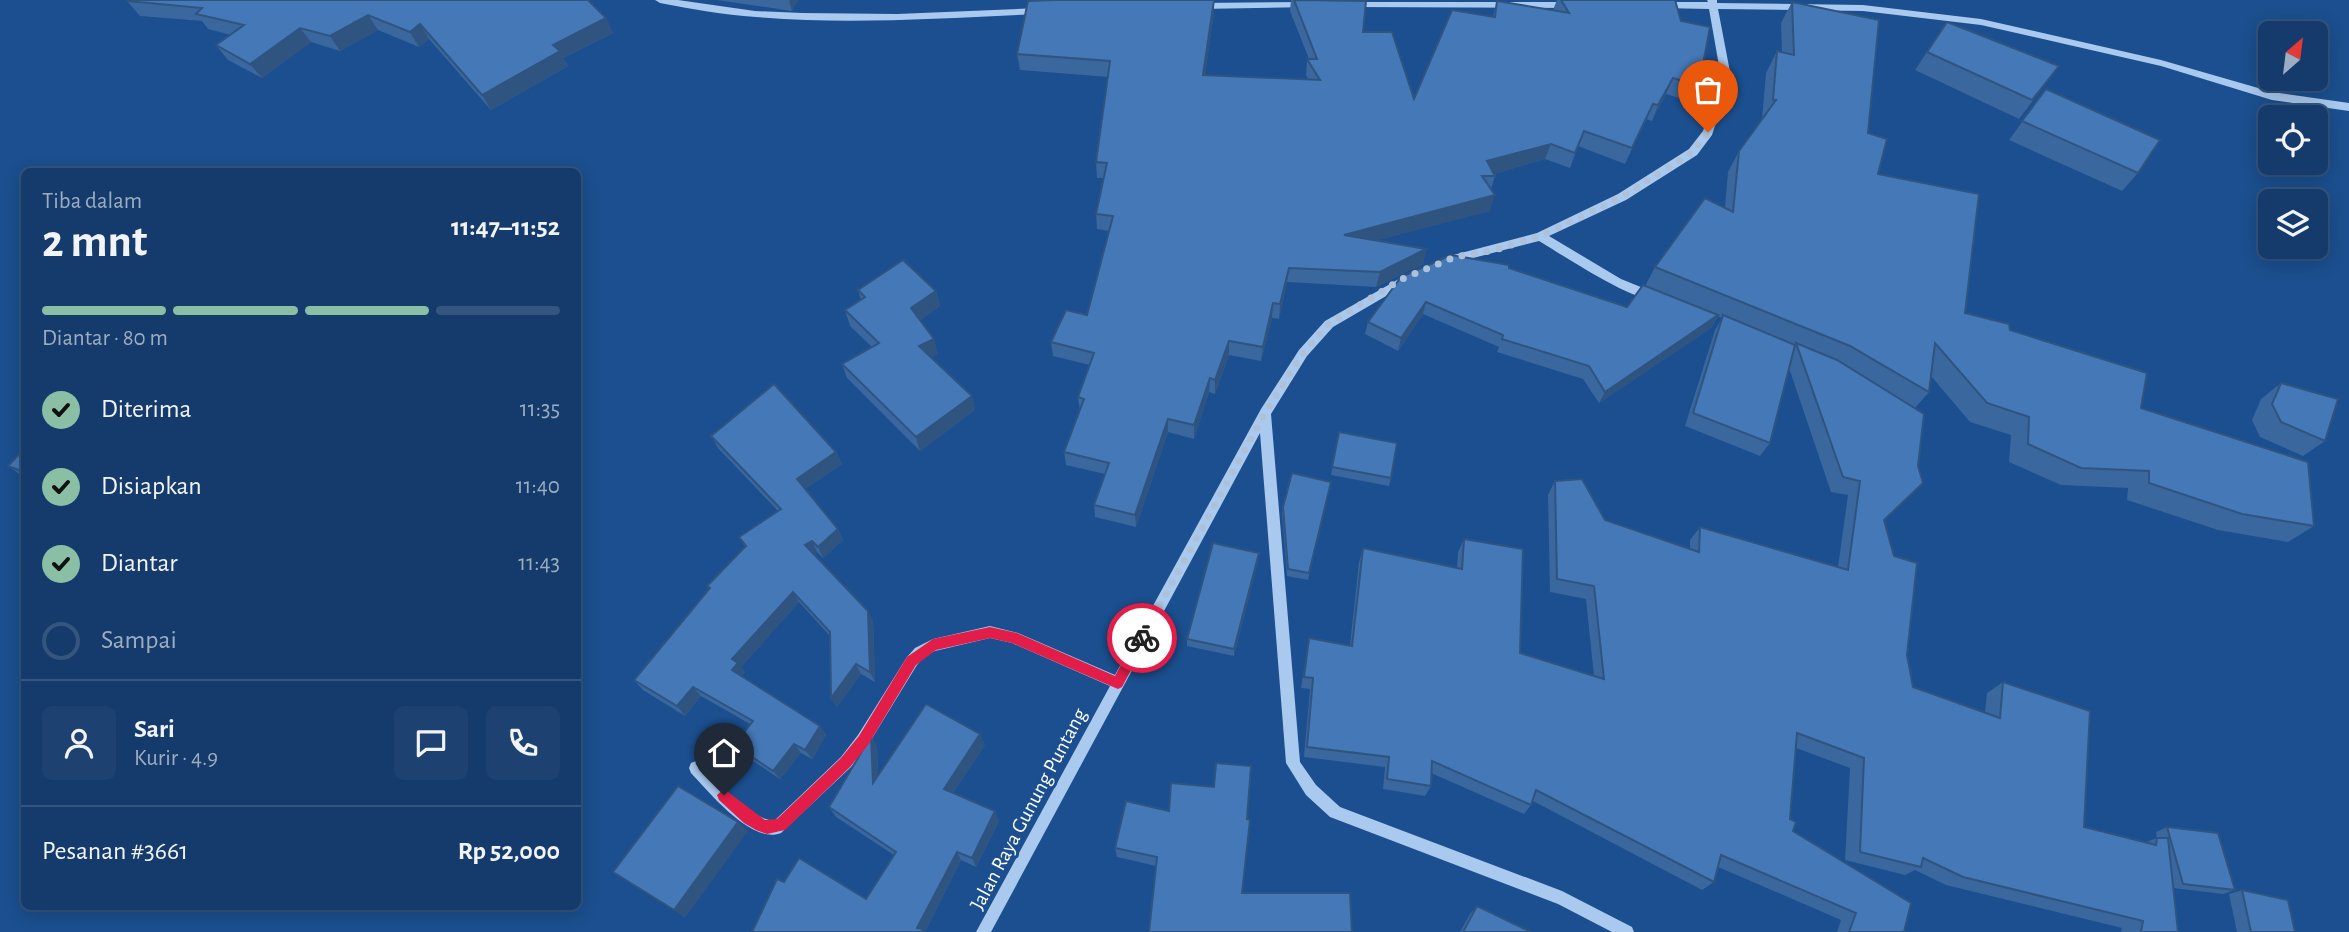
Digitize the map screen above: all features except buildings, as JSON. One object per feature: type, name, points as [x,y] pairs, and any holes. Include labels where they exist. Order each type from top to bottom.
[{"type":"street","points":[[665,0],[741,14],[829,19],[1046,11]]},
{"type":"street","points":[[1646,5],[1713,2],[1863,8],[1981,22],[2161,63],[2272,96],[2349,107]]},
{"type":"street","name":"Jalan Raya Gunung Puntang","points":[[984,932],[1265,413],[1303,353],[1329,324],[1402,279],[1455,257],[1495,250],[1540,236],[1622,197],[1693,152],[1708,132],[1726,77],[1713,2]]},
{"type":"street","points":[[1184,6],[1319,5]]},
{"type":"street","points":[[1346,5],[1577,5]]},
{"type":"street","points":[[1540,236],[1617,282],[1663,300]]},
{"type":"street","points":[[1265,413],[1293,763],[1301,780],[1315,796],[1345,817],[1562,898],[1627,932]]},
{"type":"street","points":[[696,768],[748,818],[767,828],[776,828],[852,755],[920,652],[963,636],[990,632],[1013,637],[1118,683]]},
{"type":"way so far","points":[[1142,638],[1265,413],[1303,353],[1329,324],[1402,279],[1455,257],[1495,250],[1540,236],[1622,197],[1693,152],[1708,132]]},
{"type":"route","points":[[724,795],[748,818],[767,828],[776,828],[846,762],[863,740],[912,661],[920,652],[933,645],[963,636],[990,632],[1013,637],[1118,683],[1142,638]]}]
